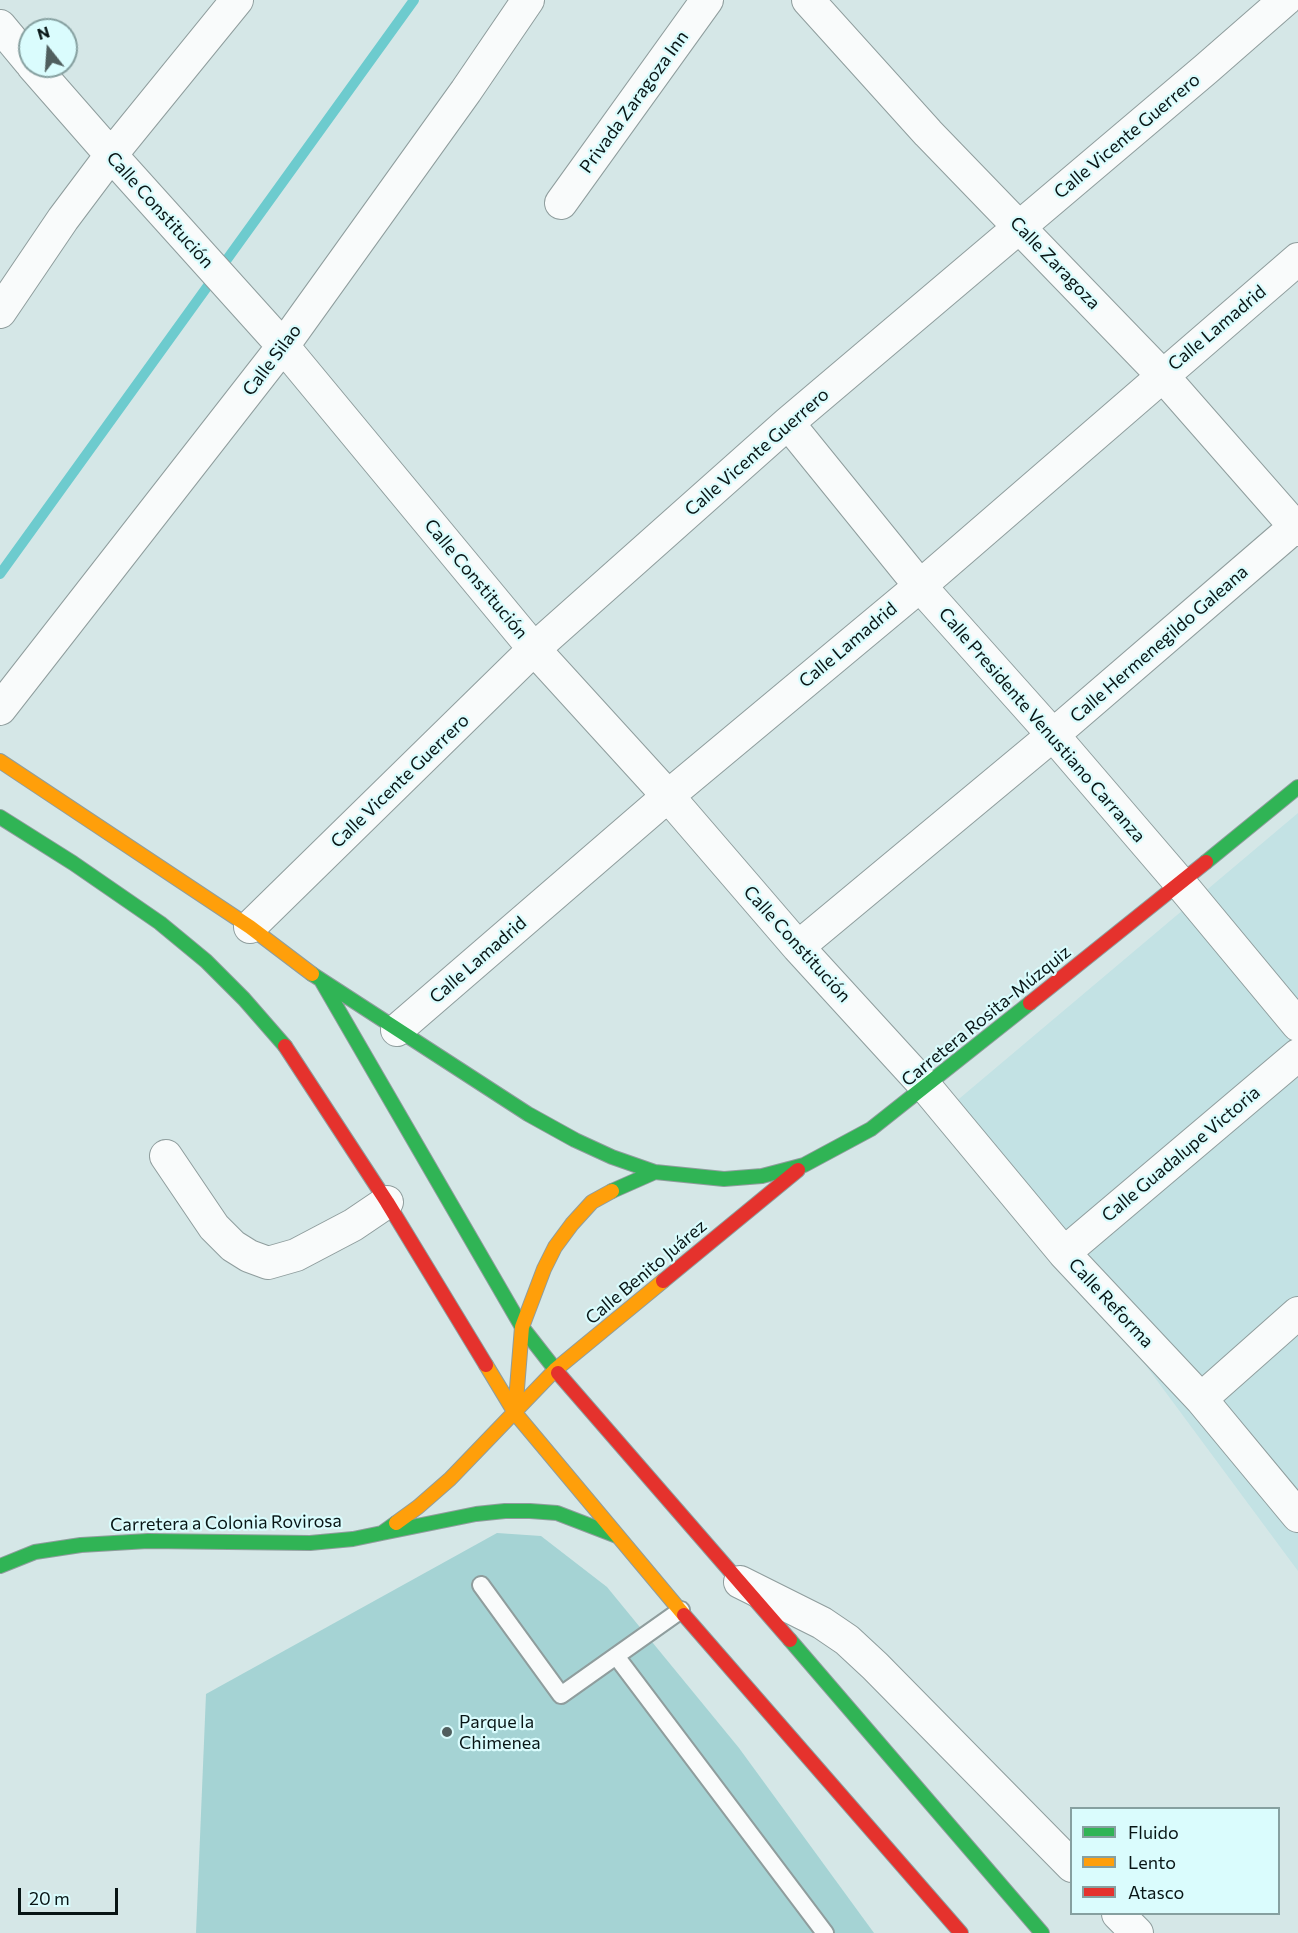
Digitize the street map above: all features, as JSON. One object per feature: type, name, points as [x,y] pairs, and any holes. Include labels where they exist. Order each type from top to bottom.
[{"type":"main road","points":[[0,761],[250,927],[321,980],[511,1104],[556,1130],[612,1157],[655,1172]]},
{"type":"main road","name":"Carretera Rosita-Múzquiz","points":[[655,1172],[724,1179],[762,1176],[804,1165],[871,1129],[1298,786]]},
{"type":"main road","points":[[0,817],[160,923],[206,960],[290,1051],[387,1202],[515,1413],[681,1610],[961,1933]]},
{"type":"main road","points":[[321,980],[522,1327],[555,1370],[1042,1933]]},
{"type":"main road","name":"Calle Benito Juárez","points":[[515,1413],[555,1370],[804,1165]]},
{"type":"main road","points":[[515,1413],[522,1327],[555,1247],[592,1202],[619,1186],[655,1172]]},
{"type":"main road","name":"Carretera a Colonia Rovirosa","points":[[0,1566],[35,1552],[81,1545],[148,1540],[310,1543],[353,1539],[382,1533],[450,1479],[515,1413]]},
{"type":"main road","points":[[382,1533],[476,1514],[530,1510],[557,1513],[622,1539]]},
{"type":"street","points":[[0,312],[63,219],[111,155],[237,0]]},
{"type":"street","name":"Calle Silao","points":[[0,709],[284,346],[528,0]]},
{"type":"street","name":"Privada Zaragoza Inn","points":[[561,203],[707,0]]},
{"type":"street","name":"Calle Zaragoza","points":[[808,0],[928,133],[1162,375],[1297,527]]},
{"type":"street","name":"Calle Vicente Guerrero","points":[[250,927],[534,649],[788,423],[1285,0]]},
{"type":"street","points":[[0,26],[18,48]]},
{"type":"street","name":"Calle Constitución","points":[[44,78],[284,346],[534,649],[668,796],[798,947],[926,1087]]},
{"type":"street","name":"Calle Lamadrid","points":[[397,1030],[668,796],[920,586],[1298,259]]},
{"type":"street","name":"Calle Presidente Venustiano Carranza","points":[[788,423],[920,586],[1053,735],[1298,1025]]},
{"type":"street","name":"Calle Hermenegildo Galeana","points":[[798,947],[1053,735],[1297,527]]},
{"type":"street","name":"Calle Guadalupe Victoria","points":[[1064,1253],[1298,1055]]},
{"type":"street","name":"Calle Reforma","points":[[926,1087],[1064,1253],[1201,1400],[1298,1516]]},
{"type":"street","points":[[166,1156],[214,1227],[233,1246],[249,1256],[268,1263],[296,1255],[353,1224],[387,1202]]},
{"type":"street","points":[[1201,1400],[1298,1313]]},
{"type":"street","points":[[738,1581],[822,1623],[847,1640],[875,1665],[1070,1865]]},
{"type":"street","points":[[1119,1915],[1137,1933]]},
{"type":"lane","points":[[481,1585],[561,1695],[681,1610]]},
{"type":"lane","points":[[616,1656],[825,1933]]},
{"type":"shaded area","points":[[1298,813],[1298,1571],[1067,1259],[947,1109]]},
{"type":"shaded area","name":"Parque la Chimenea","points":[[497,1533],[541,1536],[607,1587],[739,1748],[874,1933],[196,1933],[206,1694]]},
{"type":"waterway","points":[[0,574],[414,0]]},
{"type":"traffic: fast","points":[[1206,862],[1298,787]]},
{"type":"traffic: fast","points":[[0,817],[73,863],[160,923],[206,961],[244,999],[285,1046]]},
{"type":"traffic: fast","points":[[312,974],[528,1114],[612,1157],[655,1172]]},
{"type":"traffic: fast","points":[[321,980],[522,1327],[558,1373]]},
{"type":"traffic: fast","points":[[612,1191],[655,1172],[724,1179],[762,1176],[804,1165],[871,1129],[1030,1003]]},
{"type":"traffic: fast","points":[[382,1533],[476,1514],[530,1511],[557,1513],[617,1536]]},
{"type":"traffic: fast","points":[[0,1566],[35,1552],[81,1545],[148,1541],[310,1543],[353,1539],[382,1533],[396,1523]]},
{"type":"traffic: fast","points":[[790,1640],[1042,1933]]},
{"type":"traffic: slow","points":[[0,761],[250,927],[312,974]]},
{"type":"traffic: slow","points":[[515,1413],[522,1327],[544,1269],[555,1247],[572,1224],[592,1202],[612,1191]]},
{"type":"traffic: slow","points":[[396,1523],[450,1479],[555,1370],[663,1281]]},
{"type":"traffic: slow","points":[[486,1365],[515,1413],[684,1615]]},
{"type":"traffic: jam","points":[[1030,1003],[1206,862]]},
{"type":"traffic: jam","points":[[285,1046],[387,1202],[486,1365]]},
{"type":"traffic: jam","points":[[663,1281],[798,1170]]},
{"type":"traffic: jam","points":[[558,1373],[790,1640]]},
{"type":"traffic: jam","points":[[684,1615],[961,1933]]},
{"type":"place","name":"Parque la Chimenea","points":[[447,1732]]}]
